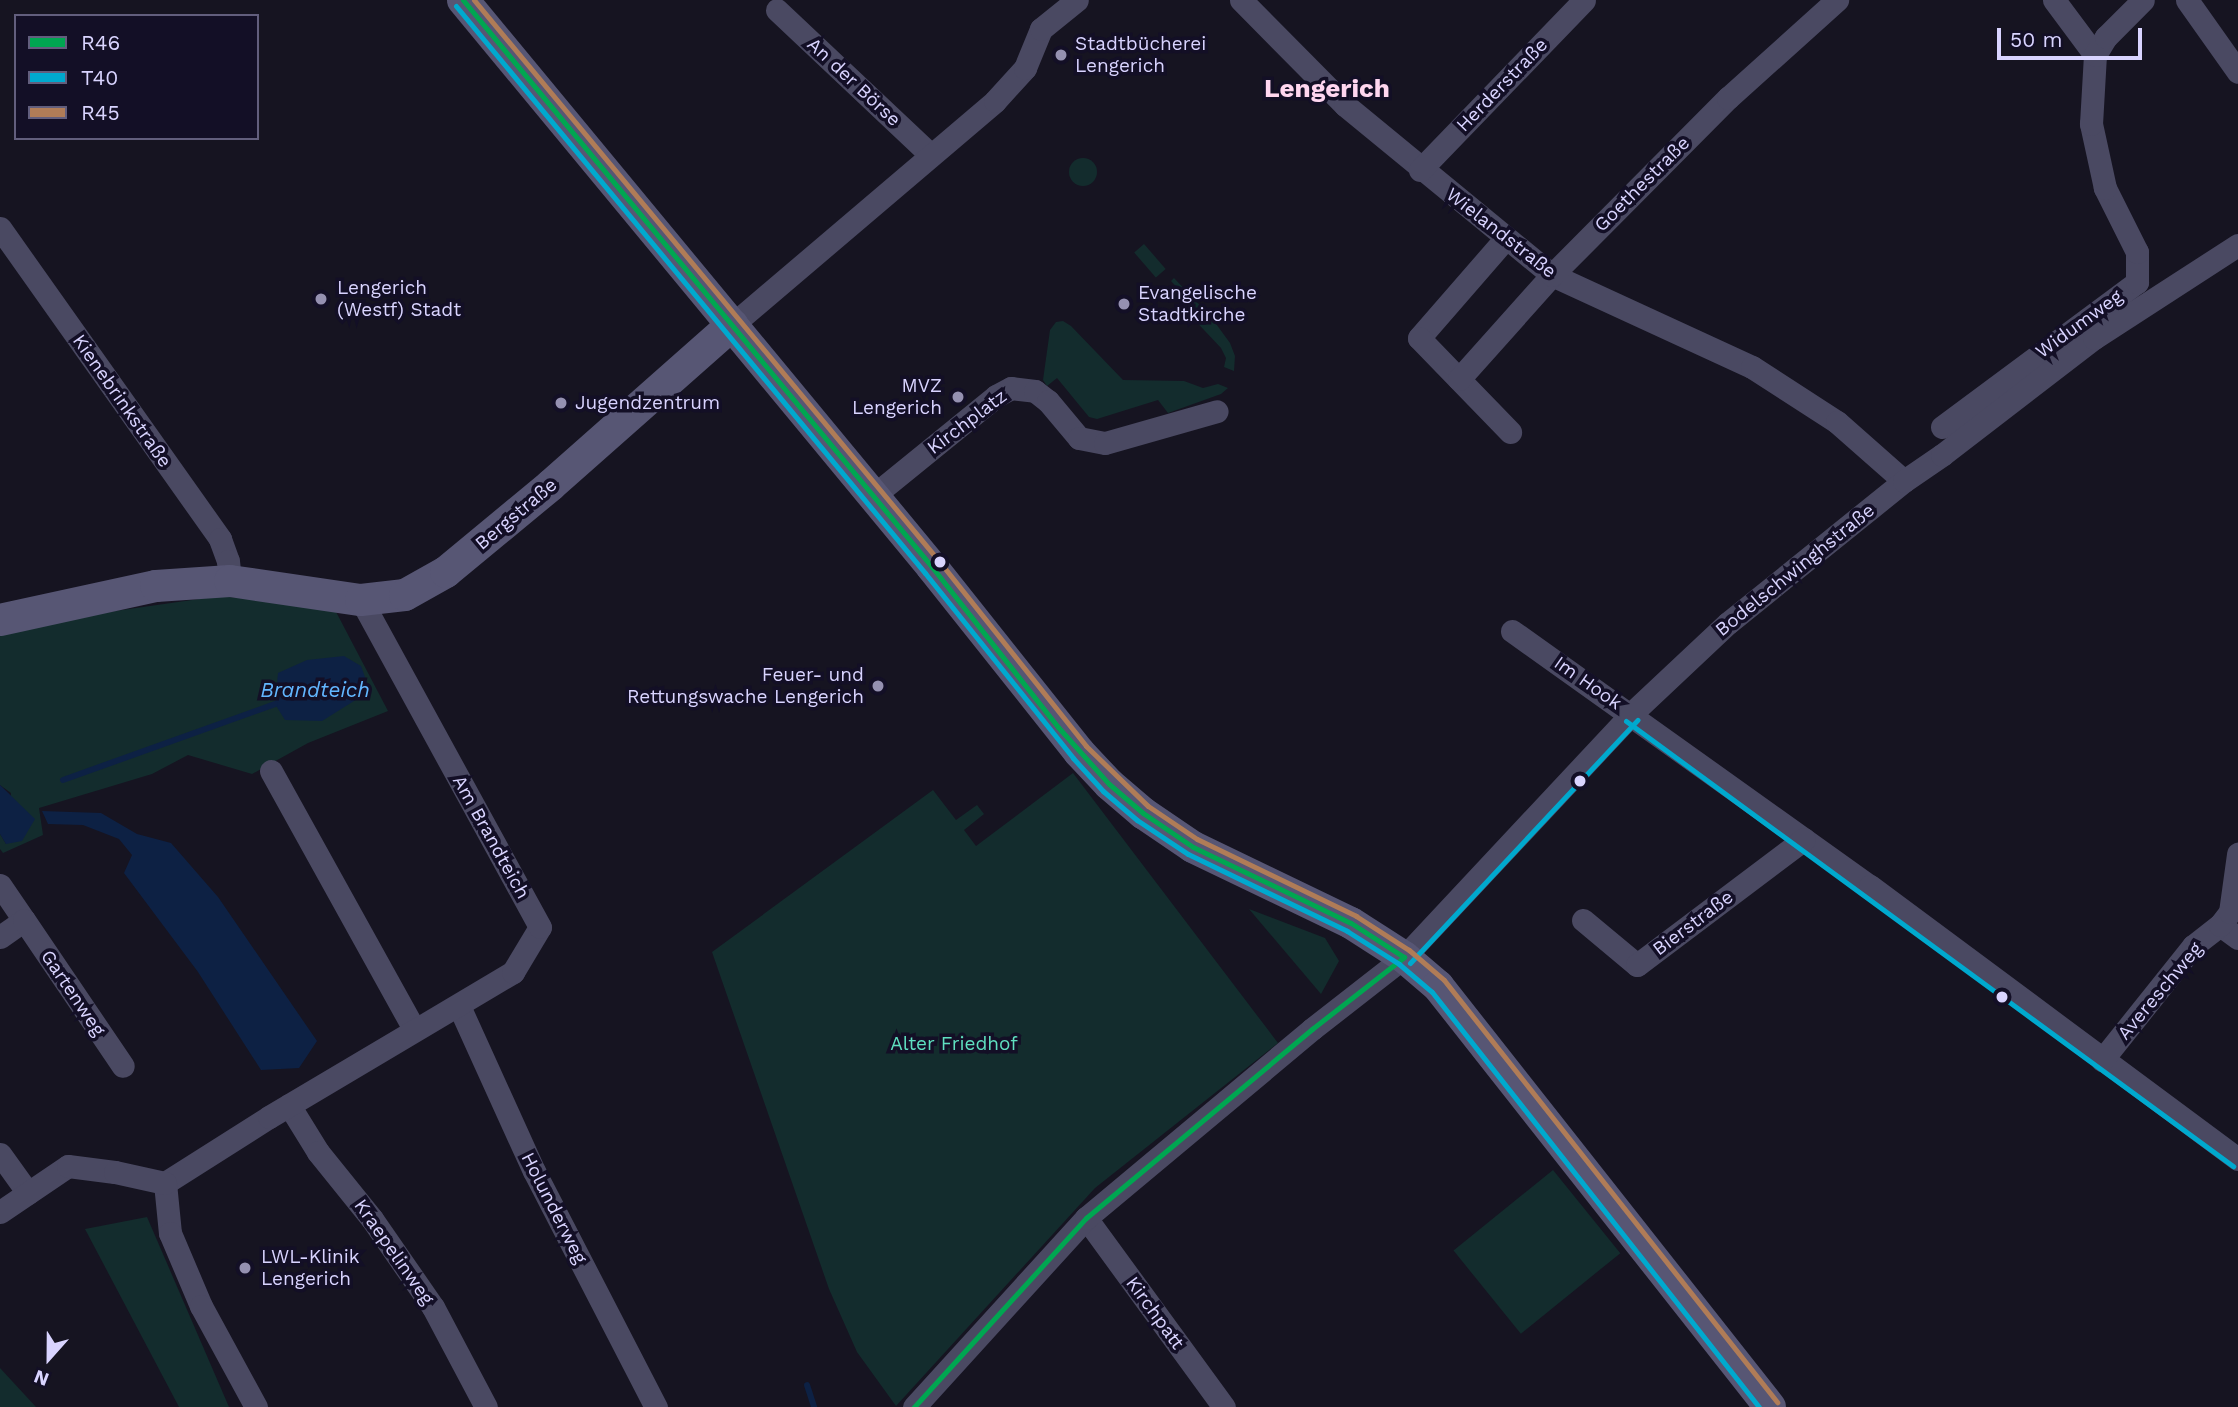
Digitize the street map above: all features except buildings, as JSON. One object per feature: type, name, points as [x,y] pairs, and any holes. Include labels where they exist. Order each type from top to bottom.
[{"type":"street","points":[[463,0],[873,496],[1058,727],[1109,784],[1143,813],[1193,847],[1351,923],[1404,957],[1438,986],[1770,1407]]},
{"type":"street","name":"Bergstraße","points":[[0,620],[156,586],[230,581],[361,600],[405,595],[446,572],[551,485],[732,325],[995,101],[1020,75],[1029,61],[1041,29],[1077,0]]},
{"type":"street","name":"Wielandstraße","points":[[1241,0],[1317,80],[1420,170],[1552,275],[1752,368],[1837,422],[1904,481]]},
{"type":"street","name":"Herderstraße","points":[[1420,170],[1584,0]]},
{"type":"street","name":"Goethestraße","points":[[1459,379],[1552,275],[1728,98],[1837,0]]},
{"type":"street","points":[[2054,0],[2095,55],[2106,37],[2143,0]]},
{"type":"street","points":[[2187,0],[2238,72]]},
{"type":"street","name":"An der Börse","points":[[777,10],[930,154]]},
{"type":"street","name":"Widumweg","points":[[1942,427],[2137,282],[2137,252],[2105,188],[2091,124],[2095,55]]},
{"type":"street","name":"Kienebrinkstraße","points":[[0,228],[220,539],[228,561],[230,581]]},
{"type":"street","points":[[1505,239],[1419,338],[1510,432]]},
{"type":"street","name":"Bodelschwinghstraße","points":[[914,1407],[1086,1218],[1312,1029],[1404,957],[1631,714],[1728,623],[1904,481],[2094,338],[2238,245]]},
{"type":"street","name":"Kirchplatz","points":[[873,496],[996,396],[1011,388],[1035,391],[1048,401],[1079,438],[1105,443],[1217,411]]},
{"type":"street","name":"Am Brandteich","points":[[165,1184],[289,1105],[513,972],[540,927],[361,600]]},
{"type":"street","name":"Im Hook","points":[[1512,631],[1804,839],[2238,1159]]},
{"type":"street","points":[[271,771],[414,1029]]},
{"type":"street","name":"Bierstraße","points":[[1583,920],[1637,965],[1804,839]]},
{"type":"street","name":"Avereschweg","points":[[2102,1060],[2193,946],[2229,931],[2238,854]]},
{"type":"street","name":"Gartenweg","points":[[0,885],[123,1066]]},
{"type":"street","points":[[0,937],[24,920]]},
{"type":"street","name":"Holunderweg","points":[[459,1006],[534,1171],[656,1407]]},
{"type":"street","name":"Kraepelinweg","points":[[289,1105],[318,1152],[372,1219],[433,1307],[486,1407]]},
{"type":"street","points":[[0,1154],[28,1193]]},
{"type":"street","points":[[0,1212],[68,1166],[115,1172],[165,1184],[170,1233],[201,1306],[256,1407]]},
{"type":"street","name":"Kirchpatt","points":[[1086,1218],[1224,1407]]},
{"type":"green space","points":[[1083,158],[1093,162],[1097,172],[1093,182],[1083,186],[1073,182],[1069,172],[1073,162]]},
{"type":"green space","points":[[1144,244],[1166,269],[1156,277],[1134,253]]},
{"type":"green space","points":[[1174,278],[1211,317],[1230,343],[1235,356],[1234,371],[1224,367],[1226,358],[1221,348],[1188,313],[1194,306],[1171,281]]},
{"type":"green space","points":[[1063,321],[1123,380],[1184,381],[1203,388],[1218,384],[1228,388],[1221,394],[1168,413],[1158,400],[1097,419],[1089,417],[1057,378],[1047,386],[1043,380],[1050,330],[1056,322]]},
{"type":"green space","points":[[220,596],[334,608],[388,711],[308,743],[252,774],[188,755],[152,774],[39,808],[43,835],[3,853],[0,849],[0,834],[6,844],[11,793],[0,785],[0,633],[115,611]]},
{"type":"green space","name":"Alter Friedhof","points":[[1073,773],[1278,1043],[1095,1188],[896,1406],[857,1352],[829,1289],[712,952],[933,790],[956,820],[977,805],[984,814],[964,830],[976,846]]},
{"type":"green space","points":[[1249,909],[1325,938],[1339,961],[1321,994]]},
{"type":"green space","points":[[1553,1170],[1620,1253],[1521,1334],[1454,1251]]},
{"type":"green space","points":[[147,1217],[229,1407],[179,1407],[85,1229]]},
{"type":"green space","points":[[0,1368],[36,1407],[0,1407]]},
{"type":"water","name":"Brandteich","points":[[344,656],[361,666],[370,691],[322,721],[285,720],[275,704],[278,673],[307,660]]},
{"type":"water","points":[[0,785],[35,819],[22,841],[6,844],[0,834]]},
{"type":"water","points":[[42,811],[101,813],[137,834],[171,843],[218,897],[317,1041],[299,1068],[261,1070],[198,972],[124,873],[132,855],[119,839],[83,825],[48,824]]},
{"type":"waterway","points":[[63,780],[275,704]]},
{"type":"waterway","points":[[807,1385],[814,1407]]},
{"type":"transit line","name":"R46","points":[[463,0],[932,567],[1058,727],[1109,784],[1143,813],[1193,847],[1351,923],[1404,957]]},
{"type":"transit line","name":"R45","points":[[474,0],[939,561],[1086,746],[1148,806],[1197,839],[1356,916],[1409,950],[1444,980],[1777,1402]]},
{"type":"transit line","name":"T40","points":[[456,6],[925,573],[1073,758],[1103,791],[1137,820],[1188,854],[1347,931],[1399,964],[1432,992],[1759,1407]]},
{"type":"transit line","name":"T40","points":[[1410,963],[1637,720]]},
{"type":"transit line","name":"T40","points":[[1626,721],[2233,1166]]},
{"type":"transit line","name":"R46","points":[[914,1407],[1086,1218],[1312,1029],[1404,957]]},
{"type":"place","name":"Stadtbücherei Lengerich","points":[[1061,55]]},
{"type":"place","name":"Lengerich (Westf) Stadt","points":[[321,299]]},
{"type":"place","name":"Evangelische Stadtkirche","points":[[1124,304]]},
{"type":"place","name":"MVZ Lengerich","points":[[958,397]]},
{"type":"place","name":"Jugendzentrum","points":[[561,403]]},
{"type":"place","name":"Feuer- und Rettungswache Lengerich","points":[[878,686]]},
{"type":"place","name":"LWL-Klinik Lengerich","points":[[245,1268]]},
{"type":"district","name":"Lengerich","points":[[1327,89]]}]
